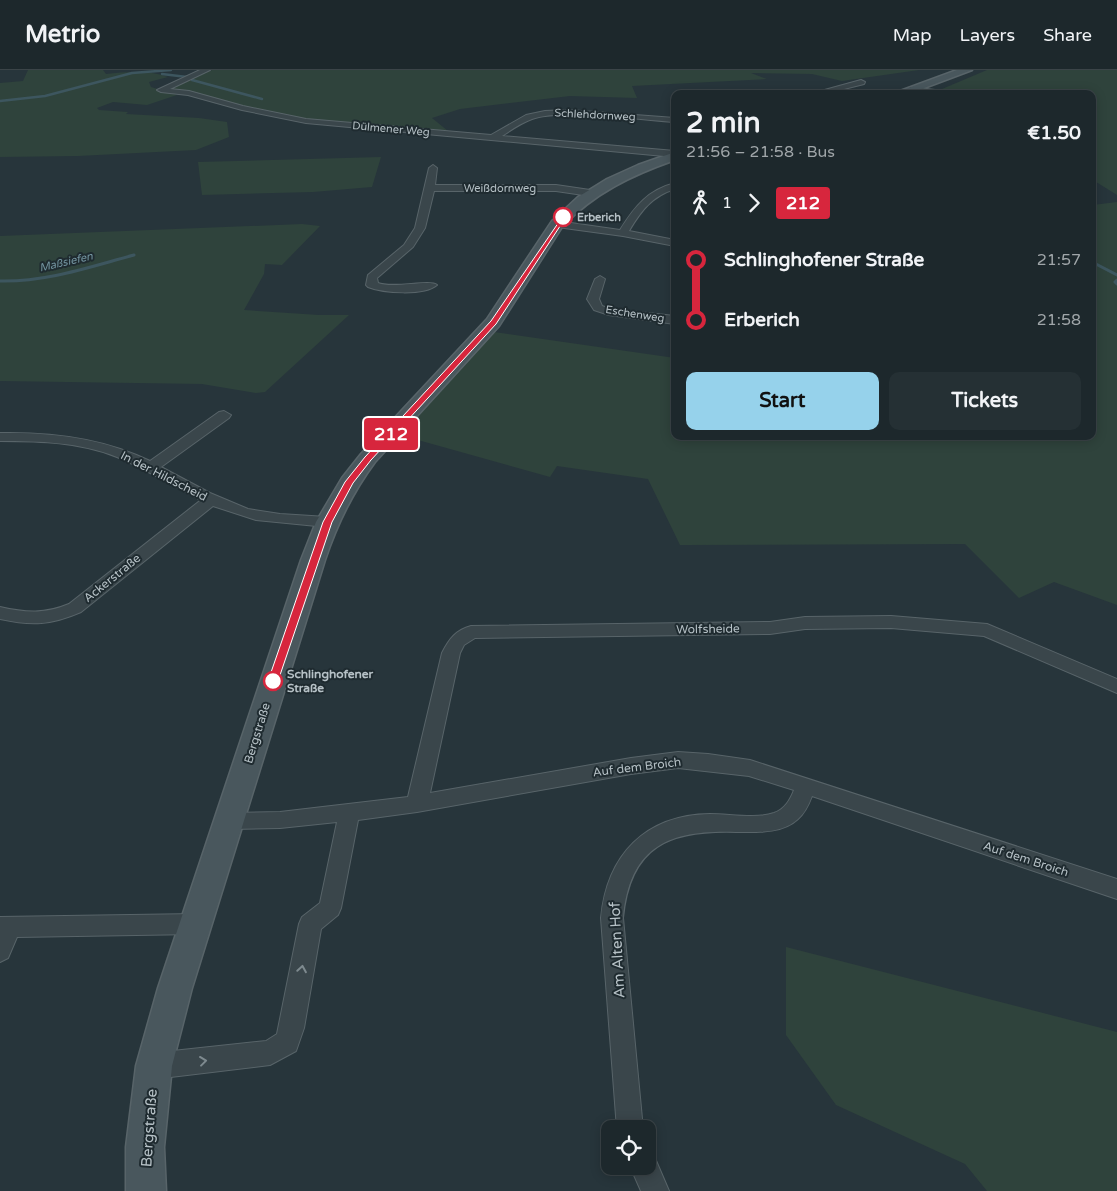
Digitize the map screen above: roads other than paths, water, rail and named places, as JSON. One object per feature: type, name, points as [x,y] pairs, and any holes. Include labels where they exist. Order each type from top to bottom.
[{"type":"street","name":"Dülmener Weg","points":[[206,70],[161,90],[189,93],[242,108],[306,121],[671,155]]},
{"type":"street","points":[[910,90],[966,70]]},
{"type":"street","points":[[829,90],[860,82]]},
{"type":"street","points":[[913,89],[921,90]]},
{"type":"street","name":"Schlehdornweg","points":[[492,138],[529,117],[545,113],[568,112],[671,120]]},
{"type":"street","name":"Bergstraße","points":[[146,1191],[146,1147],[154,1066],[175,988],[230,821],[278,666],[327,522],[349,482],[368,458],[493,322],[557,224],[567,213],[590,193],[616,178],[671,157]]},
{"type":"street","points":[[432,285],[390,290],[378,288],[372,285],[371,281],[372,277],[408,247],[420,228],[433,168]]},
{"type":"street","points":[[623,233],[641,203],[656,193],[671,187]]},
{"type":"street","name":"Weißdornweg","points":[[430,188],[556,188],[590,193]]},
{"type":"street","points":[[557,224],[623,233],[671,242]]},
{"type":"street","name":"Eschenweg","points":[[600,279],[592,299],[598,308],[609,312],[671,320]]},
{"type":"street","points":[[151,468],[224,415]]},
{"type":"street","name":"In der Hildscheid","points":[[0,437],[50,438],[91,444],[121,454],[211,500],[235,510],[327,522]]},
{"type":"street","name":"Ackerstraße","points":[[0,613],[23,619],[40,620],[75,608],[211,500]]},
{"type":"street","name":"Wolfsheide","points":[[417,804],[452,653],[457,642],[471,632],[770,628],[805,623],[891,622],[977,629],[987,630],[1117,686]]},
{"type":"street","name":"Auf dem Broich","points":[[230,821],[280,820],[349,813],[417,804],[631,766],[678,760],[708,762],[750,768],[1117,889]]},
{"type":"street","name":"Am Alten Hof","points":[[629,1120],[612,918],[613,898],[622,871],[640,847],[662,833],[693,824],[772,822],[788,815],[799,804],[805,787]]},
{"type":"street","points":[[154,1066],[270,1053],[287,1042],[292,1028],[310,924],[330,908],[349,813]]},
{"type":"street","points":[[0,951],[4,927],[196,924]]},
{"type":"street","points":[[648,1175],[655,1191]]},
{"type":"waterway","points":[[0,101],[45,96],[132,73],[171,70]]},
{"type":"waterway","points":[[162,74],[187,77]]},
{"type":"waterway","points":[[192,80],[262,99]]},
{"type":"waterway","name":"Maßsiefen","points":[[0,281],[17,281],[51,276],[134,255]]},
{"type":"waterway","points":[[1096,264],[1117,275]]},
{"type":"waterway","points":[[1117,280],[1115,282],[1117,284]]},
{"type":"place","name":"Erberich","points":[[563,217]]},
{"type":"place","name":"Schlinghofener Straße","points":[[273,681]]}]
